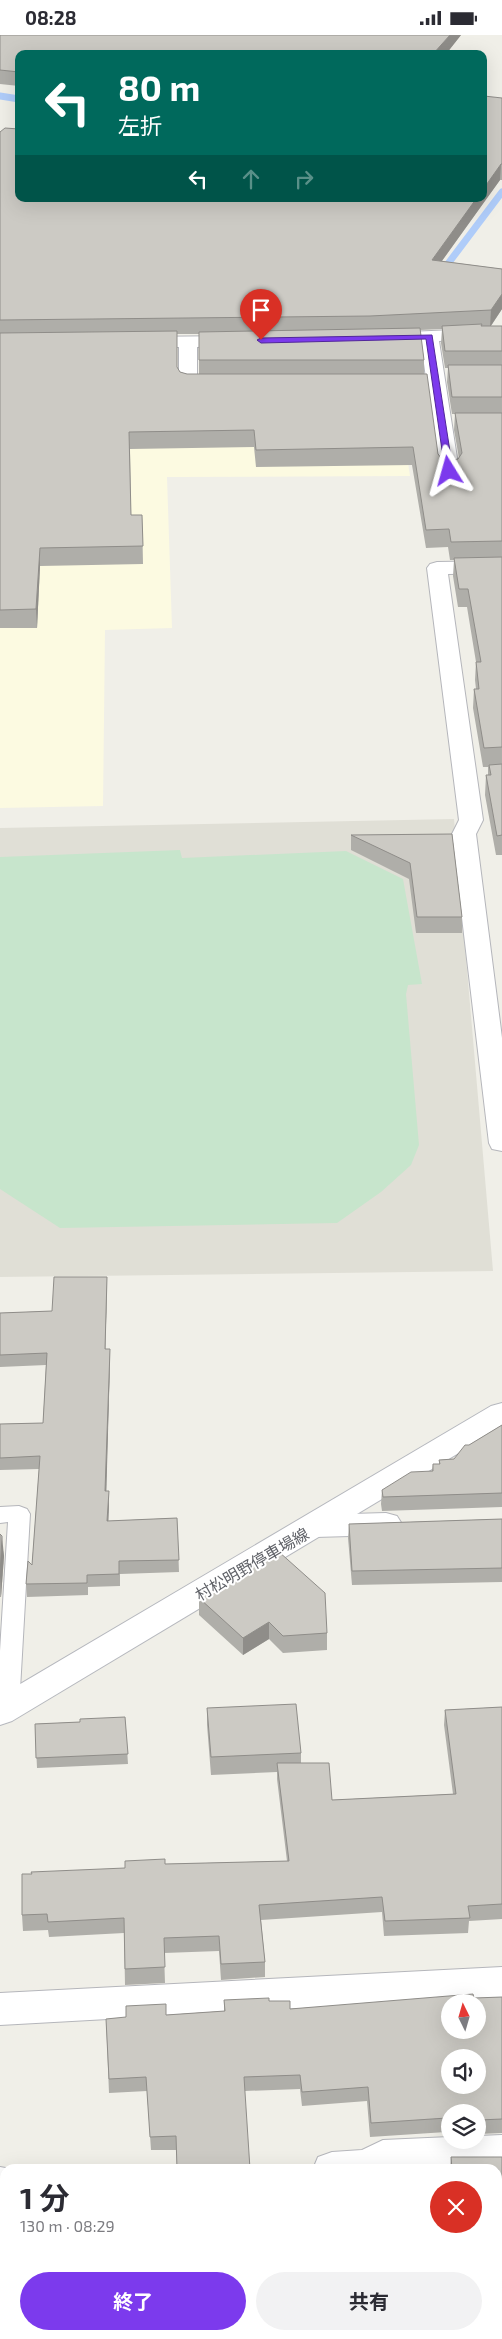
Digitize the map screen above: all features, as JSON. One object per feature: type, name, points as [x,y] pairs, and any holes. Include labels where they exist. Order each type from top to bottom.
[{"type":"street","points":[[370,339],[502,333]]},
{"type":"street","points":[[430,336],[436,379],[450,422],[449,471]]},
{"type":"street","points":[[119,342],[255,340]]},
{"type":"street","points":[[188,341],[188,384],[228,384]]},
{"type":"street","points":[[377,383],[436,379],[454,375]]},
{"type":"street","points":[[502,567],[437,568],[475,775],[472,819],[464,834],[497,1062],[502,1143]]},
{"type":"street","name":"村松明野停車場線","points":[[4,1710],[502,1413]]},
{"type":"street","points":[[315,1526],[413,1523]]},
{"type":"street","points":[[0,2009],[502,1982]]},
{"type":"street","points":[[373,2164],[382,2157],[502,2152]]},
{"type":"lane","points":[[0,1515],[19,1514],[4,1710]]},
{"type":"shaded area","points":[[0,346],[176,417],[401,416],[410,476],[167,477],[172,628],[105,630],[103,806],[0,808]]},
{"type":"shaded area","points":[[454,819],[493,1271],[0,1277],[0,828]]},
{"type":"green space","points":[[180,850],[182,858],[346,851],[403,879],[422,984],[408,985],[406,994],[419,1145],[411,1165],[381,1192],[337,1223],[60,1228],[0,1189],[0,857]]},
{"type":"building","points":[[0,35],[450,35],[437,50],[15,50],[15,72],[0,70]]},
{"type":"building","points":[[487,96],[502,98],[501,164],[487,184]]},
{"type":"building","points":[[5,128],[15,129],[15,202],[474,202],[432,260],[502,269],[502,294],[491,310],[370,316],[0,320],[0,132]]},
{"type":"building","points":[[482,324],[481,326],[502,326],[502,351],[445,351],[442,326]]},
{"type":"building","points":[[420,328],[424,360],[199,360],[199,332]]},
{"type":"building","points":[[177,331],[177,367],[180,372],[187,374],[427,374],[438,454],[442,459],[450,461],[458,459],[462,453],[455,413],[502,413],[502,541],[451,542],[449,529],[426,530],[413,447],[256,450],[254,430],[129,432],[131,515],[142,515],[143,546],[40,548],[36,609],[0,610],[0,333]]},
{"type":"building","points":[[448,365],[502,365],[502,397],[452,397]]},
{"type":"building","points":[[502,557],[502,747],[484,748],[474,689],[479,689],[476,662],[481,662],[468,589],[459,589],[454,558]]},
{"type":"building","points":[[502,764],[502,835],[497,836],[486,775],[491,775],[489,765]]},
{"type":"building","points":[[452,834],[462,917],[417,917],[410,863],[351,835]]},
{"type":"building","points":[[54,1277],[107,1277],[105,1349],[110,1349],[105,1491],[109,1491],[107,1521],[177,1518],[179,1560],[119,1561],[119,1574],[87,1575],[87,1583],[26,1584],[28,1561],[32,1565],[40,1456],[0,1458],[0,1424],[43,1423],[47,1353],[0,1355],[0,1313],[52,1311]]},
{"type":"building","points":[[502,1425],[502,1493],[383,1497],[382,1490],[411,1472],[433,1471],[433,1464],[440,1464],[439,1460],[454,1459],[465,1445],[469,1445]]},
{"type":"building","points":[[502,1519],[502,1568],[352,1571],[349,1524]]},
{"type":"building","points":[[0,1534],[2,1536],[0,1575]]},
{"type":"building","points":[[278,1551],[325,1593],[327,1633],[283,1636],[269,1622],[243,1638],[199,1598]]},
{"type":"building","points":[[296,1704],[301,1753],[211,1757],[207,1708]]},
{"type":"building","points":[[502,1707],[502,1904],[468,1906],[470,1918],[385,1921],[382,1897],[259,1905],[265,1962],[221,1964],[219,1936],[164,1938],[165,1967],[125,1969],[124,1918],[48,1922],[47,1914],[22,1915],[22,1874],[32,1874],[31,1872],[125,1868],[125,1861],[165,1859],[165,1864],[289,1861],[277,1763],[329,1763],[332,1800],[456,1794],[445,1710]]},
{"type":"building","points":[[125,1717],[128,1754],[36,1758],[35,1724]]},
{"type":"building","points":[[441,1997],[441,2039],[486,2039],[486,1998],[502,1997],[502,2119],[486,2120],[486,2104],[441,2104],[441,2118],[371,2123],[368,2087],[302,2092],[300,2075],[244,2077],[250,2164],[177,2164],[176,2136],[150,2137],[146,2077],[109,2079],[106,2019],[126,2017],[126,2006],[166,2004],[166,2015],[225,2011],[224,2000],[269,1998],[269,2001],[290,2001],[290,2009]]},
{"type":"building","points":[[451,2157],[502,2157],[502,2164],[452,2164]]},
{"type":"waterway","points":[[0,96],[15,98]]},
{"type":"waterway","points":[[450,273],[444,269],[502,192]]},
{"type":"route","points":[[261,340],[370,339],[430,336],[449,471]]}]
